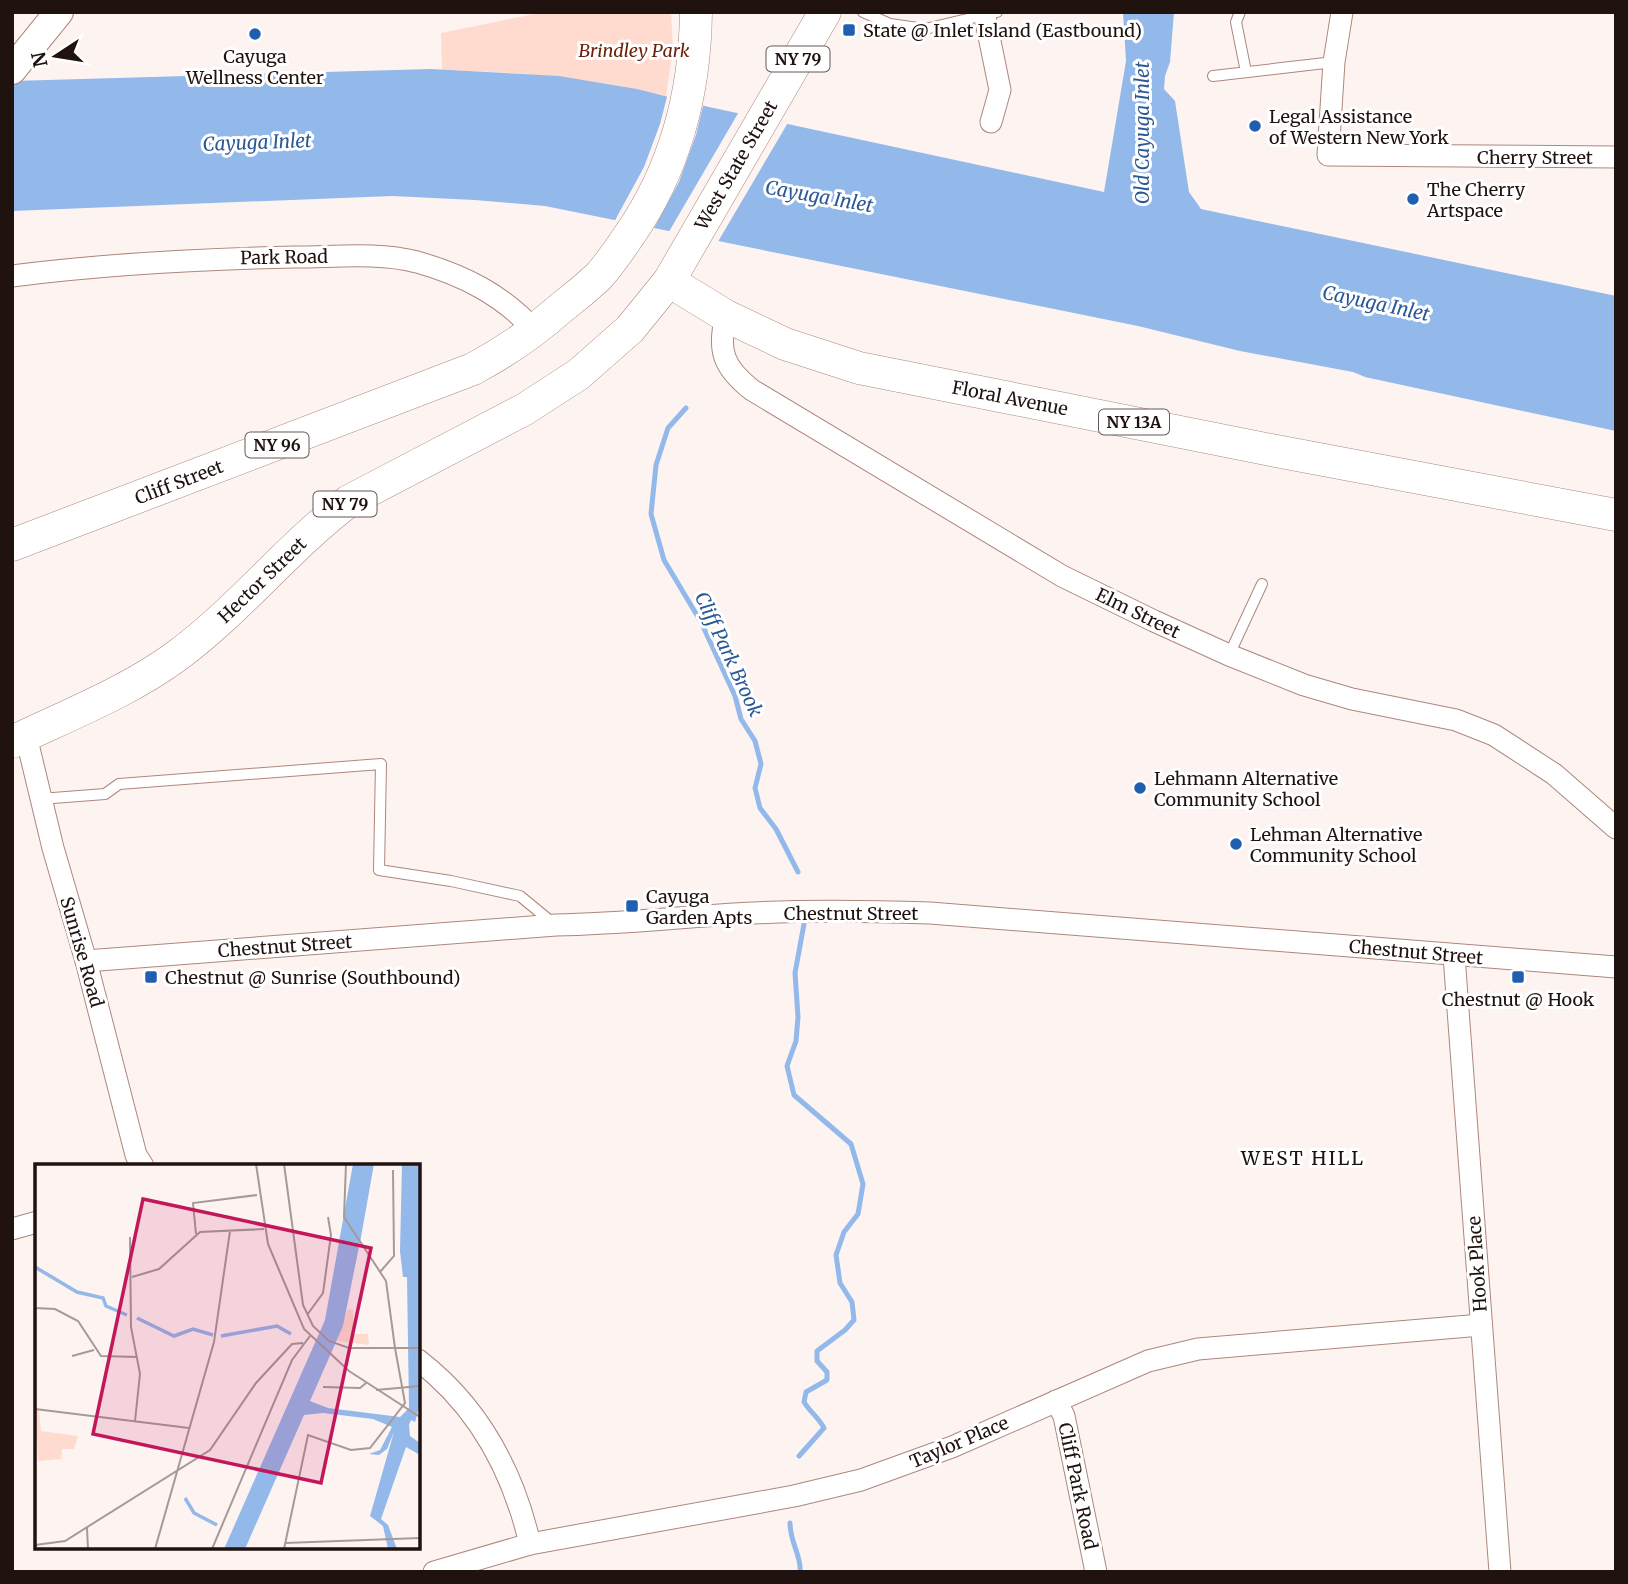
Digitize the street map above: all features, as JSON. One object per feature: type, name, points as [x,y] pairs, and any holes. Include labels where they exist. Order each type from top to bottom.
[{"type":"main road","points":[[18,63],[60,12]]},
{"type":"main road","name":"NY 96","points":[[535,331],[599,275],[617,254],[645,213],[662,180],[685,110],[695,40],[696,12]]},
{"type":"main road","name":"West State Street","points":[[669,281],[825,12]]},
{"type":"main road","name":"Floral Avenue","points":[[669,281],[726,316],[785,344],[859,368],[1616,515]]},
{"type":"main road","name":"Hector Street","points":[[19,739],[122,689],[176,657],[211,629],[326,519],[349,501],[525,410],[579,374],[630,329],[669,281]]},
{"type":"main road","name":"Cliff Street","points":[[12,545],[473,369],[535,331]]},
{"type":"street","points":[[1334,62],[1342,12]]},
{"type":"street","points":[[988,13],[1000,90],[991,122]]},
{"type":"street","name":"Cherry Street","points":[[1334,62],[1328,155],[1616,158]]},
{"type":"street","name":"Park Road","points":[[12,276],[211,258],[381,257],[415,261],[461,276],[488,290],[522,316],[535,331]]},
{"type":"street","name":"Elm Street","points":[[726,316],[722,346],[727,365],[741,382],[763,398],[1062,576],[1229,655],[1330,693],[1456,720],[1479,728],[1540,763],[1616,828]]},
{"type":"street","name":"Sunrise Road","points":[[19,739],[40,799],[86,961],[136,1155],[142,1164]]},
{"type":"street","name":"Chestnut Street","points":[[86,961],[556,925],[845,910],[930,913],[1616,967]]},
{"type":"street","name":"Hook Place","points":[[1454,956],[1500,1572]]},
{"type":"street","points":[[12,1229],[35,1223]]},
{"type":"street","name":"Taylor Place","points":[[434,1572],[530,1544],[811,1493],[862,1480],[952,1447],[1148,1361],[1198,1349],[1481,1325]]},
{"type":"street","points":[[420,1362],[442,1378],[486,1434],[514,1489],[530,1544]]},
{"type":"street","name":"Cliff Park Road","points":[[1056,1401],[1064,1416],[1096,1572]]},
{"type":"lane","points":[[863,12],[890,24],[925,29],[988,13]]},
{"type":"lane","points":[[1240,12],[1236,22],[1246,72]]},
{"type":"lane","points":[[1213,76],[1334,62]]},
{"type":"lane","points":[[1229,655],[1262,584]]},
{"type":"lane","points":[[40,799],[105,794],[118,784],[381,764],[379,870],[451,881],[520,896],[556,925]]},
{"type":"green space","name":"Brindley Park","points":[[544,12],[671,12],[673,49],[666,96],[555,77],[442,70],[441,33]]},
{"type":"water","points":[[1123,12],[1174,12],[1170,62],[1164,89],[1175,101],[1189,192],[1201,209],[1616,296],[1616,431],[1365,377],[1353,372],[1240,351],[1138,326],[545,206],[392,196],[12,211],[12,81],[431,69],[559,76],[637,89],[1104,192],[1126,61]]},
{"type":"pier","points":[[668,93],[704,102],[696,135],[679,182],[652,232],[613,224],[644,167]]},
{"type":"pier","points":[[740,110],[789,121],[716,245],[667,235]]},
{"type":"waterway","name":"Cliff Park Brook","points":[[686,408],[668,428],[656,465],[651,514],[664,560],[701,622],[735,696],[741,719],[755,741],[761,764],[755,788],[760,808],[776,829],[798,872]]},
{"type":"waterway","name":"Cliff Park Brook","points":[[799,1456],[824,1428],[804,1402],[806,1392],[827,1380],[827,1372],[817,1361],[817,1351],[854,1320],[852,1302],[840,1283],[836,1255],[844,1232],[858,1214],[863,1184],[851,1144],[794,1095],[787,1066],[796,1041],[798,1017],[795,973],[804,924]]},
{"type":"waterway","name":"Cliff Park Brook","points":[[790,1523],[800,1572]]},
{"type":"place","name":"State @ Inlet Island (Eastbound)","points":[[849,30]]},
{"type":"place","name":"Cayuga Wellness Center","points":[[255,34]]},
{"type":"place","name":"Legal Assistance of Western New York","points":[[1255,126]]},
{"type":"place","name":"The Cherry Artspace","points":[[1413,199]]},
{"type":"place","name":"Lehmann Alternative Community School","points":[[1140,788]]},
{"type":"place","name":"Lehman Alternative Community School","points":[[1236,844]]},
{"type":"place","name":"Cayuga Garden Apts","points":[[632,906]]},
{"type":"place","name":"Chestnut @ Sunrise (Southbound)","points":[[151,977]]},
{"type":"place","name":"Chestnut @ Hook","points":[[1518,977]]},
{"type":"district","name":"WEST HILL","points":[[1303,1158]]},
{"type":"water label","name":"Old Cayuga Inlet","points":[[1142,133]]},
{"type":"water label","name":"Cayuga Inlet","points":[[257,142]]},
{"type":"water label","name":"Cayuga Inlet","points":[[819,196]]},
{"type":"water label","name":"Cayuga Inlet","points":[[1376,303]]}]
